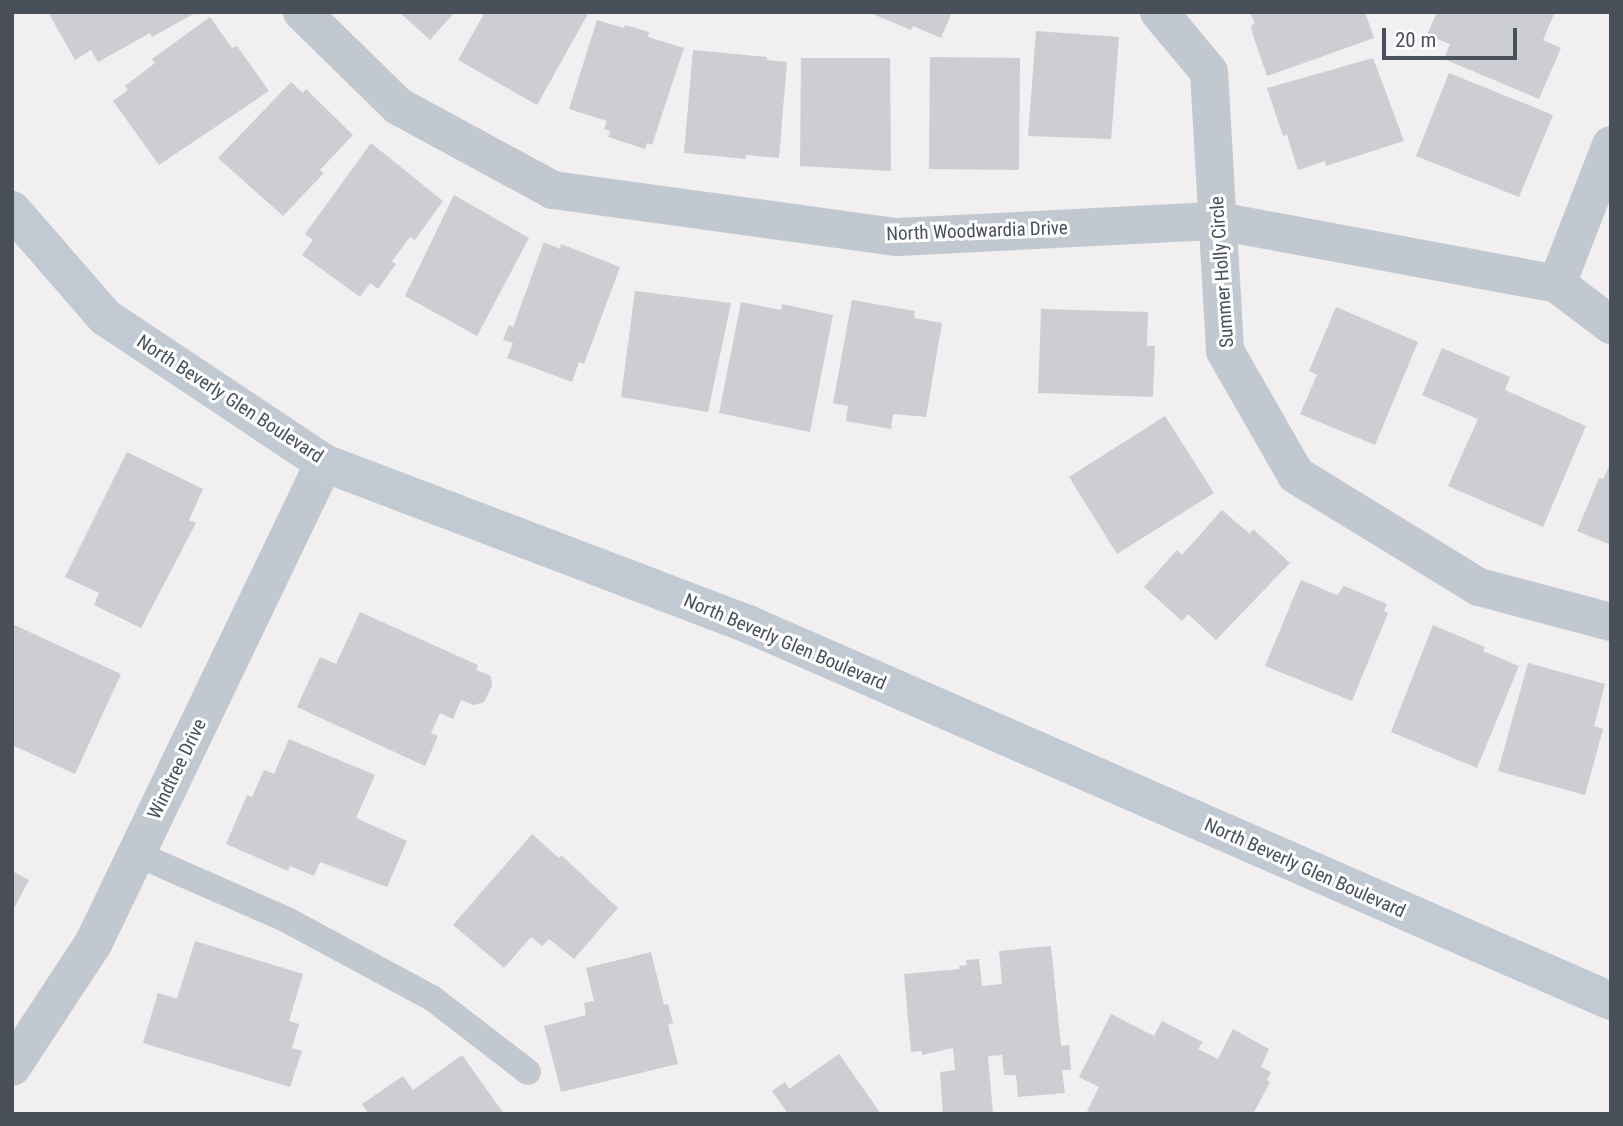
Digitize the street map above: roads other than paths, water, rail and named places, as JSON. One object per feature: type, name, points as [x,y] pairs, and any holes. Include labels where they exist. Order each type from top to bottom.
[{"type":"main road","name":"North Beverly Glen Boulevard","points":[[12,210],[105,317],[324,463],[748,624],[1611,1001]]},
{"type":"street","name":"North Woodwardia Drive","points":[[302,12],[398,106],[553,190],[898,237],[1218,221],[1557,284],[1611,325]]},
{"type":"street","name":"Summer Holly Circle","points":[[1159,12],[1209,72],[1225,351],[1296,475],[1479,587],[1611,622]]},
{"type":"street","points":[[1557,284],[1611,145]]},
{"type":"street","name":"Windtree Drive","points":[[12,1067],[93,942],[324,463]]},
{"type":"lane","points":[[136,854],[287,920],[432,998],[528,1072]]}]
